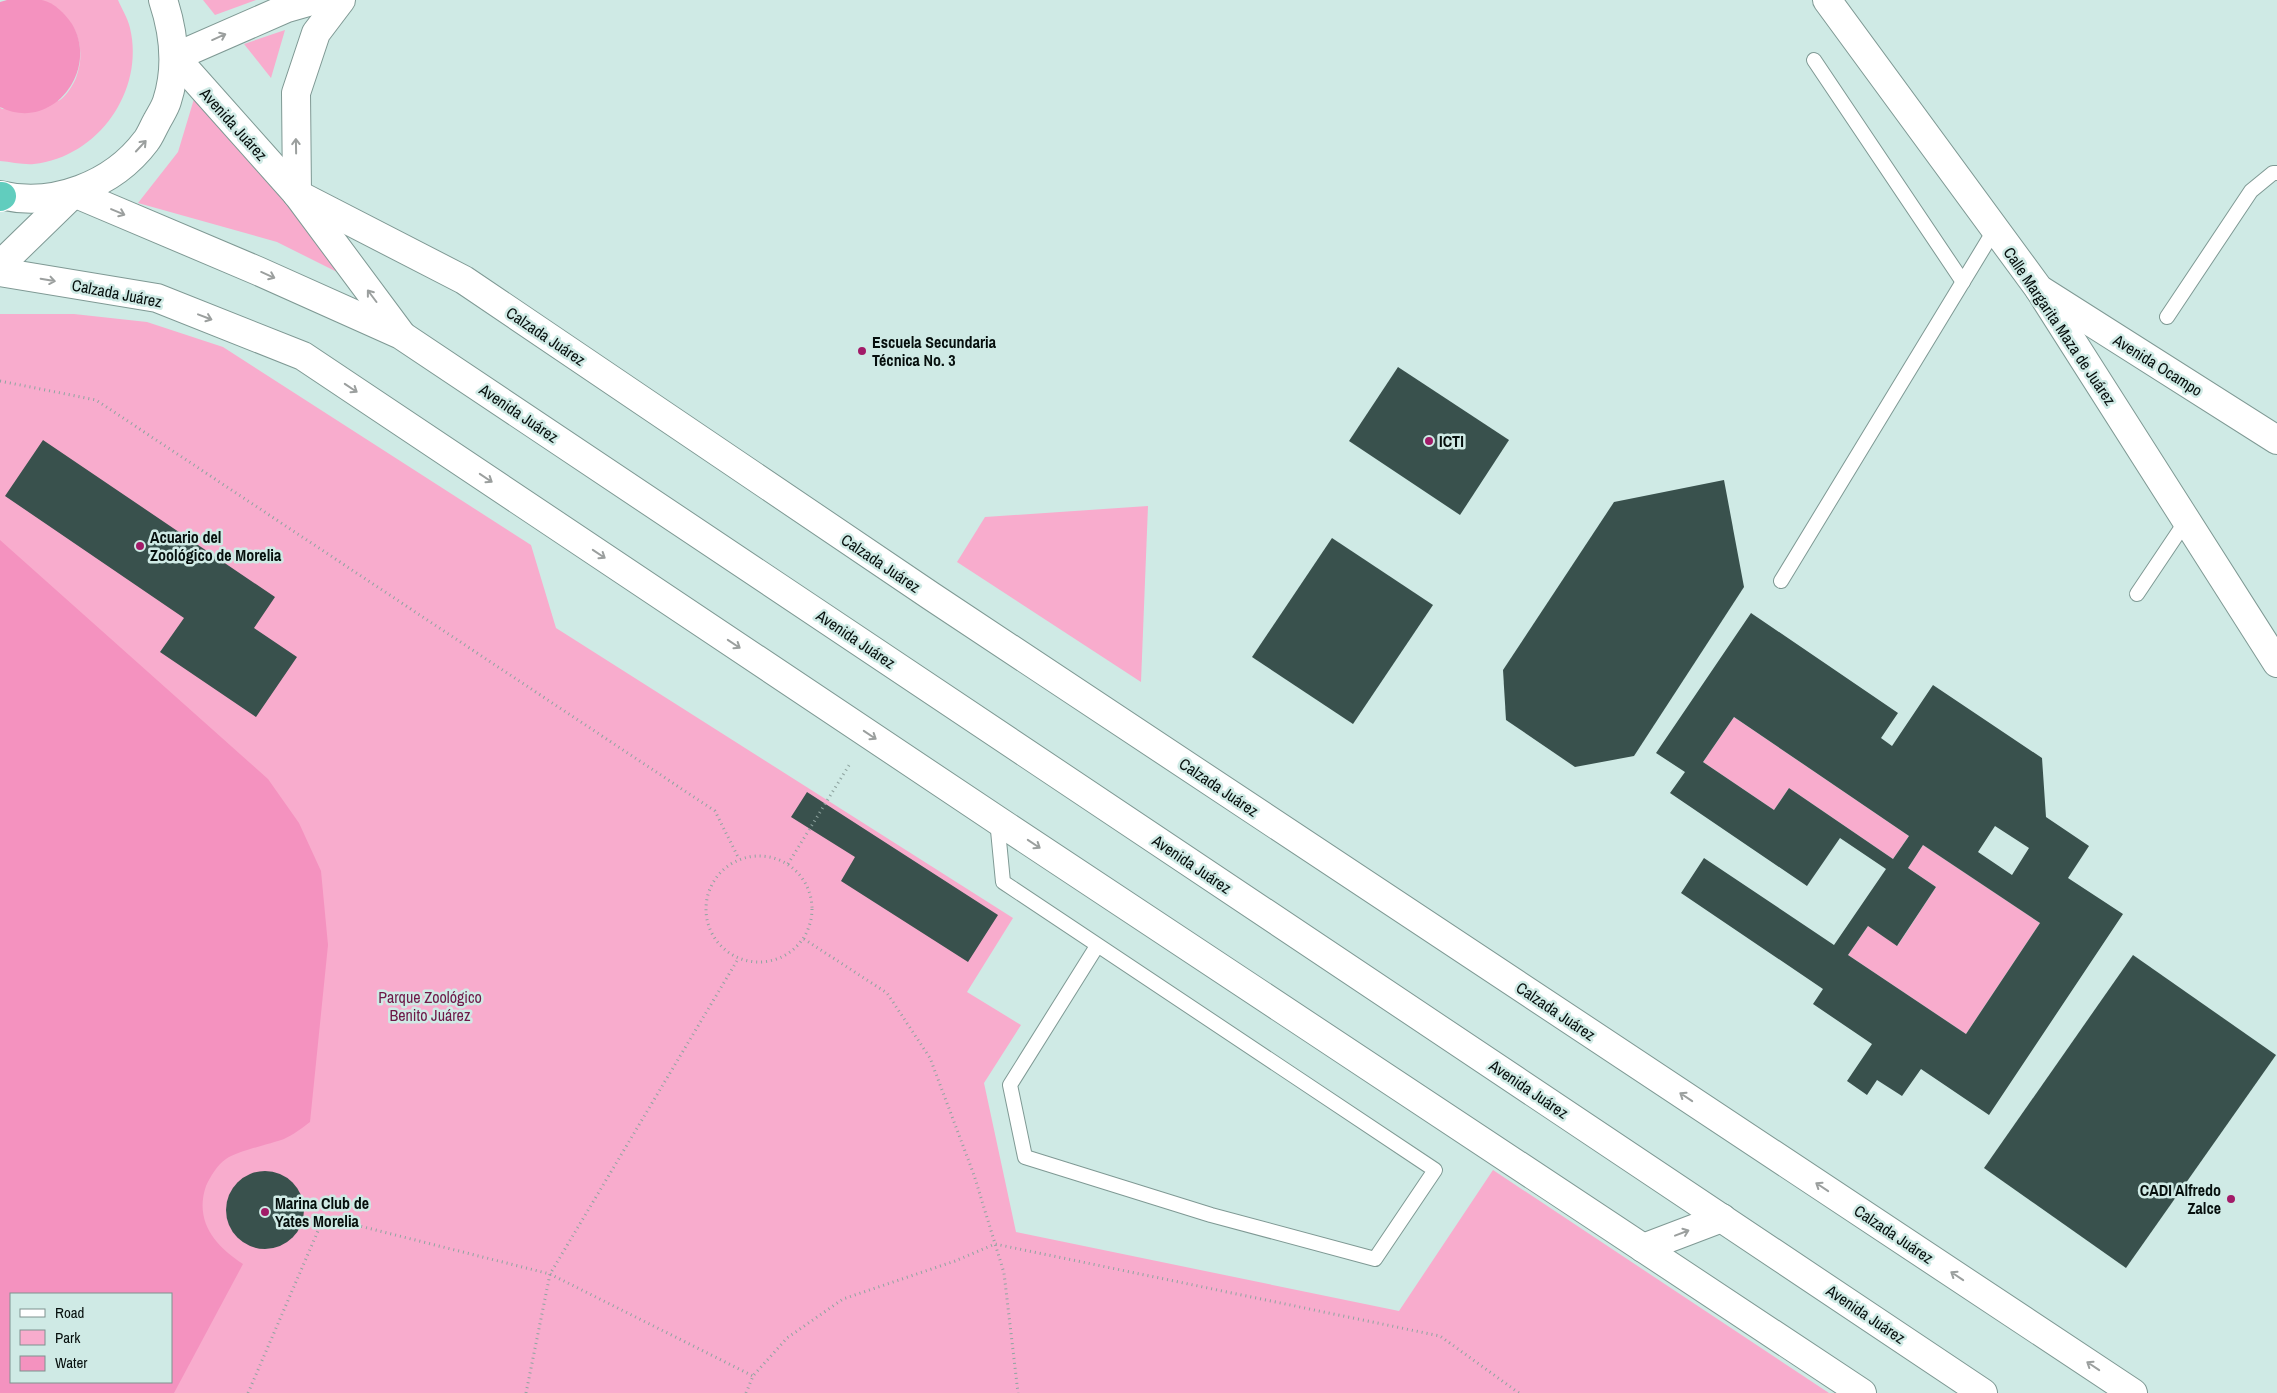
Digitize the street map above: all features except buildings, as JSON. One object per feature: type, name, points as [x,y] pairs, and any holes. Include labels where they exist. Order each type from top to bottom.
[{"type":"street","points":[[1,196],[38,199],[74,193],[114,173],[146,141],[167,102],[175,57],[172,25],[163,0]]},
{"type":"street","points":[[175,57],[287,8],[315,0]]},
{"type":"street","points":[[297,194],[296,93],[316,33],[341,0]]},
{"type":"street","name":"Calle Margarita Maza de Juárez","points":[[1827,0],[2039,289],[2277,663]]},
{"type":"street","name":"Avenida Juárez","points":[[175,57],[297,194],[402,335]]},
{"type":"street","points":[[0,264],[74,193]]},
{"type":"street","name":"Avenida Juárez","points":[[74,193],[258,271],[402,335],[1983,1393]]},
{"type":"street","name":"Calzada Juárez","points":[[297,194],[464,280],[947,607],[2133,1393]]},
{"type":"street","name":"Calzada Juárez","points":[[0,272],[157,298],[303,356],[997,820],[1862,1393]]},
{"type":"street","name":"Avenida Ocampo","points":[[2039,289],[2277,440]]},
{"type":"street","points":[[1643,1248],[1722,1218]]},
{"type":"lane","points":[[1814,60],[1963,282]]},
{"type":"lane","points":[[2167,318],[2251,191],[2273,173],[2277,173]]},
{"type":"lane","points":[[1781,581],[1995,229]]},
{"type":"lane","points":[[2138,594],[2186,521]]},
{"type":"lane","points":[[997,820],[1003,882],[1435,1170],[1375,1259],[1211,1215],[1025,1157],[1010,1085],[1097,946]]},
{"type":"path","points":[[0,381],[96,400],[715,811],[739,859]]},
{"type":"path","points":[[788,864],[869,734]]},
{"type":"path","points":[[756,856],[773,857],[788,864],[801,876],[809,890],[813,907],[810,924],[804,939],[791,952],[774,961],[756,962],[738,959],[723,949],[712,935],[706,918],[706,900],[712,882],[724,869],[739,859],[756,856]]},
{"type":"path","points":[[804,939],[887,993],[930,1058],[974,1175],[1004,1273],[1018,1393]]},
{"type":"path","points":[[526,1393],[550,1274],[738,959]]},
{"type":"path","points":[[248,1393],[324,1217],[550,1274],[753,1376]]},
{"type":"path","points":[[746,1393],[753,1376],[787,1338],[843,1298],[955,1261],[995,1244],[1440,1336],[1519,1393]]},
{"type":"green space","points":[[41,0],[118,0],[130,28],[133,52],[130,75],[123,97],[112,117],[96,135],[78,149],[57,159],[34,164],[0,161],[0,107],[2,109],[60,100],[73,84],[80,66],[79,42],[70,22],[62,13]]},
{"type":"green space","points":[[203,0],[256,0],[215,15]]},
{"type":"green space","points":[[285,30],[271,78],[244,44]]},
{"type":"green space","points":[[197,89],[383,295],[277,242],[138,203],[178,152]]},
{"type":"green space","name":"Parque Zoológico Benito Juárez","points":[[0,314],[74,314],[147,322],[223,347],[531,545],[556,628],[1013,918],[967,992],[1021,1025],[984,1083],[1016,1232],[1399,1311],[1493,1170],[1829,1393],[0,1393]]},
{"type":"green space","points":[[1148,506],[1141,682],[957,562],[985,517]]},
{"type":"green space","points":[[1734,717],[1909,836],[1893,859],[1789,788],[1774,810],[1703,762]]},
{"type":"green space","points":[[1923,845],[2040,923],[1966,1034],[1848,955],[1868,926],[1898,945],[1936,887],[1908,868]]},
{"type":"water","points":[[7,0],[42,0],[55,6],[72,24],[79,42],[80,60],[75,78],[66,93],[53,105],[37,112],[19,113],[0,107],[0,2]]},
{"type":"water","points":[[0,540],[268,779],[299,823],[321,871],[328,945],[310,1122],[284,1139],[231,1156],[217,1167],[208,1182],[203,1199],[205,1221],[216,1241],[243,1264],[174,1393],[0,1393]]},
{"type":"place","name":"Escuela Secundaria Técnica No. 3","points":[[862,351]]},
{"type":"place","name":"ICTI","points":[[1429,441]]},
{"type":"place","name":"Acuario del Zoológico de Morelia","points":[[140,546]]},
{"type":"place","name":"CADI Alfredo Zalce","points":[[2231,1199]]},
{"type":"place","name":"Marina Club de Yates Morelia","points":[[265,1212]]}]
